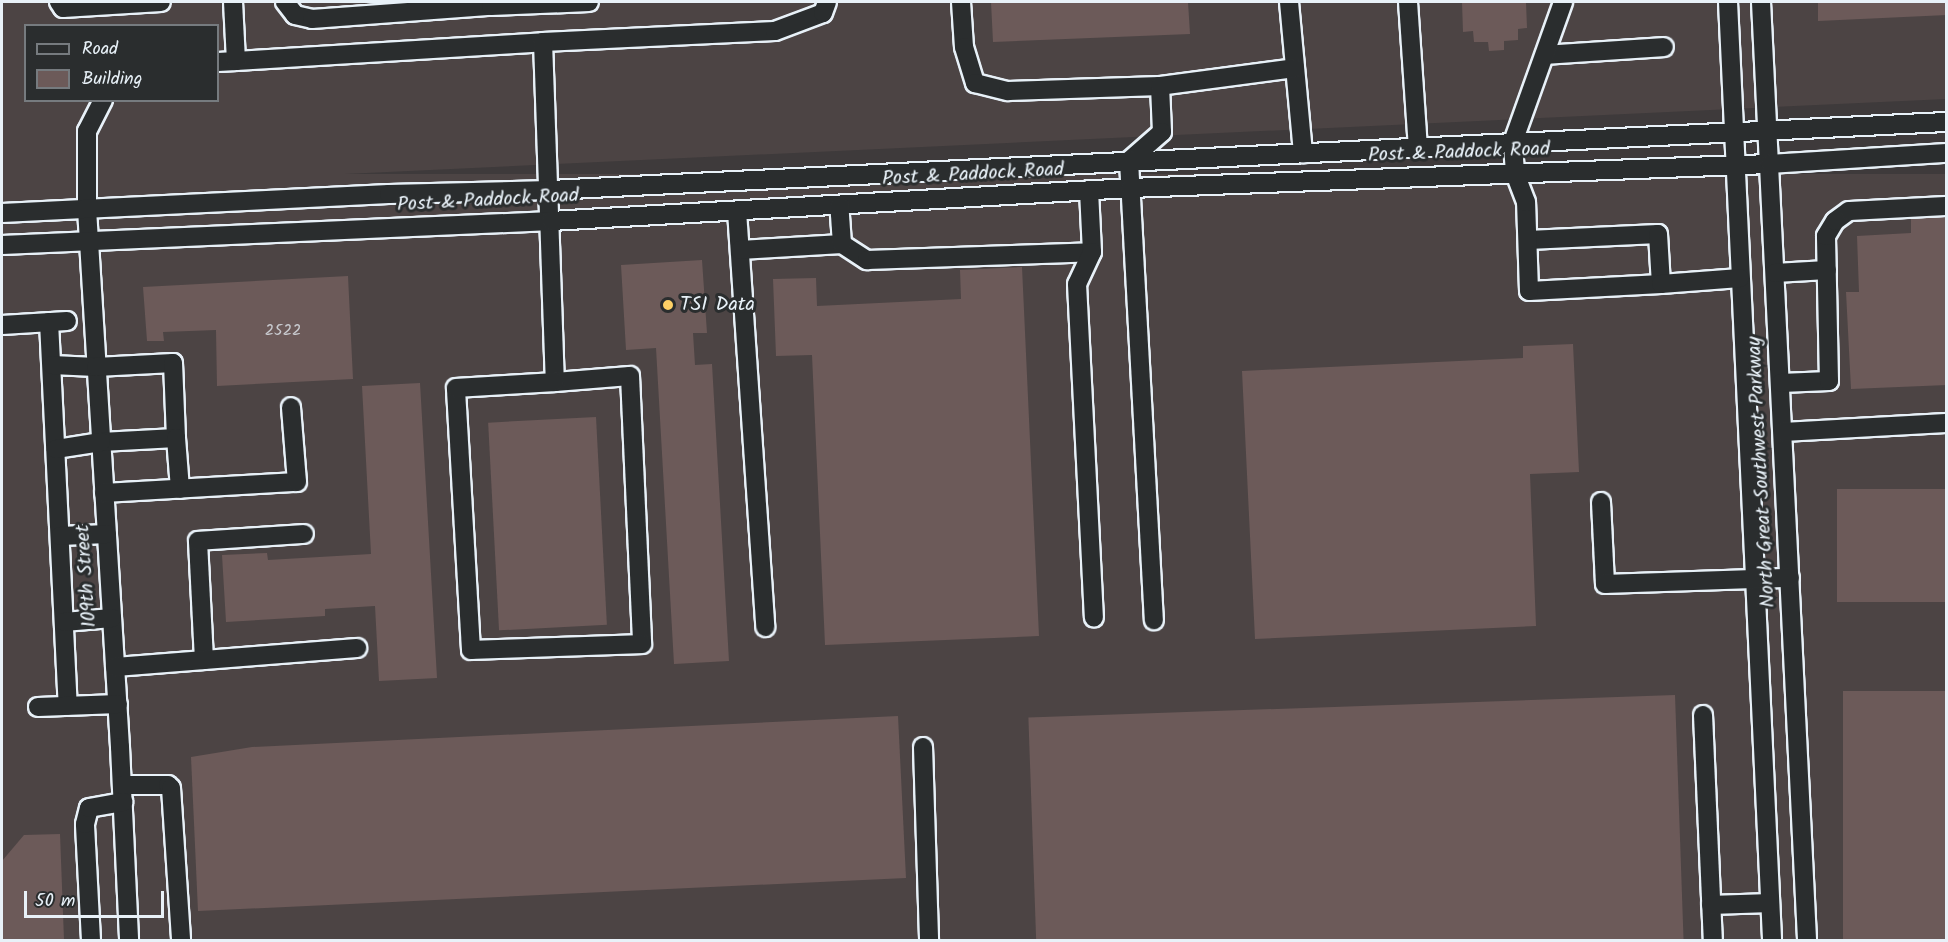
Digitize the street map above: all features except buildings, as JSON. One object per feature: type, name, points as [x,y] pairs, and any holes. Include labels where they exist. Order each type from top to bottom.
[{"type":"street","points":[[59,2],[63,8],[161,2]]},
{"type":"street","points":[[233,2],[236,61]]},
{"type":"street","points":[[285,2],[295,15],[312,19],[589,2]]},
{"type":"street","points":[[219,62],[543,42],[775,31],[823,13],[827,2]]},
{"type":"street","points":[[961,2],[964,48],[975,83],[1008,91],[1160,86],[1295,68]]},
{"type":"street","points":[[1289,2],[1304,153]]},
{"type":"street","points":[[1408,2],[1419,147]]},
{"type":"street","points":[[1563,2],[1514,142],[1515,173],[1526,202],[1529,291],[1740,278]]},
{"type":"street","name":"North Great Southwest Parkway","points":[[1728,2],[1772,940]]},
{"type":"street","name":"North Great Southwest Parkway","points":[[1761,2],[1807,940]]},
{"type":"street","points":[[543,42],[555,382]]},
{"type":"street","points":[[1545,55],[1664,47]]},
{"type":"street","points":[[1154,621],[1129,161],[1162,132],[1160,86]]},
{"type":"street","name":"109th Street","points":[[102,102],[87,131],[88,241],[118,704],[129,940]]},
{"type":"street","name":"Post & Paddock Road","points":[[2,213],[389,194],[550,190],[1947,122]]},
{"type":"street","name":"Post & Paddock Road","points":[[2,245],[551,221],[1130,188],[1735,166],[1947,153]]},
{"type":"street","points":[[1089,190],[1092,252],[1077,284],[1094,618]]},
{"type":"street","points":[[839,205],[842,244]]},
{"type":"street","points":[[1780,383],[1829,381],[1826,236],[1835,221],[1849,211],[1947,206]]},
{"type":"street","points":[[737,211],[765,627]]},
{"type":"street","points":[[1528,240],[1658,234],[1660,284]]},
{"type":"street","points":[[740,250],[842,244],[867,260],[1092,252]]},
{"type":"street","points":[[1775,273],[1827,270]]},
{"type":"street","points":[[2,325],[58,321],[52,365],[68,706]]},
{"type":"street","points":[[52,365],[96,367],[173,363],[180,489]]},
{"type":"street","points":[[630,376],[642,644],[471,650],[456,388],[555,382],[630,376]]},
{"type":"street","points":[[104,493],[297,482],[291,407]]},
{"type":"street","points":[[1783,432],[1947,423]]},
{"type":"street","points":[[56,449],[101,442],[176,438]]},
{"type":"street","points":[[1601,502],[1605,584],[1790,578]]},
{"type":"street","points":[[60,536],[107,534]]},
{"type":"street","points":[[204,660],[198,541],[304,534]]},
{"type":"street","points":[[64,622],[112,618]]},
{"type":"street","points":[[115,667],[357,648]]},
{"type":"street","points":[[38,707],[118,704]]},
{"type":"street","points":[[1703,715],[1713,940]]},
{"type":"street","points":[[923,747],[929,940],[924,940]]},
{"type":"street","points":[[91,940],[85,824],[89,808],[122,794],[168,785],[171,788],[181,940]]},
{"type":"street","points":[[1711,905],[1770,903]]},
{"type":"shaded area","points":[[2,2],[1946,2],[1946,99],[2,190]]},
{"type":"shaded area","points":[[2,174],[1946,174],[1946,940],[2,940]]},
{"type":"place","name":"TSI Data","points":[[668,305]]}]
